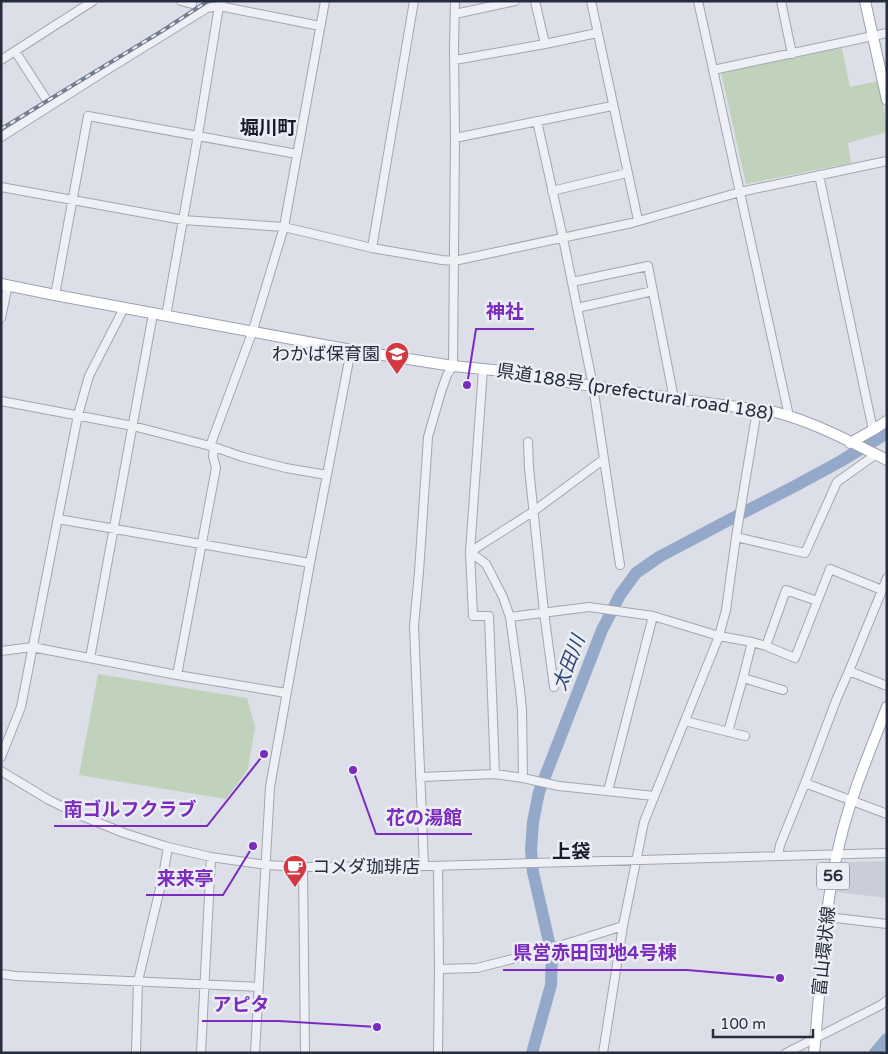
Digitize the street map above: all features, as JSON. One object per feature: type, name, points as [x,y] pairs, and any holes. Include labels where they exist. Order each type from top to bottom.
[{"type":"main road","points":[[865,1],[887,100]]},
{"type":"main road","name":"県道188号 (prefectural road 188)","points":[[4,285],[252,333],[351,350],[453,366],[522,373],[593,386],[789,416],[822,429],[887,460]]},
{"type":"main road","points":[[850,443],[887,422]]},
{"type":"main road","name":"富山環状線","points":[[814,1053],[827,917],[837,854],[844,824],[887,707]]},
{"type":"street","points":[[1,60],[93,1]]},
{"type":"street","points":[[181,1],[192,4]]},
{"type":"street","points":[[178,675],[216,468],[212,446],[252,333],[284,227],[324,1]]},
{"type":"street","points":[[372,248],[414,1]]},
{"type":"street","points":[[424,866],[414,626],[428,437],[441,392],[447,375],[453,366],[455,1]]},
{"type":"street","points":[[455,14],[515,1]]},
{"type":"street","points":[[535,1],[545,44]]},
{"type":"street","points":[[591,1],[612,106],[638,220]]},
{"type":"street","points":[[698,1],[789,416]]},
{"type":"street","points":[[781,1],[792,54]]},
{"type":"street","points":[[1,137],[208,8],[221,4],[320,26]]},
{"type":"street","points":[[166,316],[221,4]]},
{"type":"street","points":[[455,60],[597,33]]},
{"type":"street","points":[[713,70],[887,33]]},
{"type":"street","points":[[15,51],[46,99]]},
{"type":"street","points":[[455,138],[612,106]]},
{"type":"street","points":[[55,295],[88,116],[297,154]]},
{"type":"street","points":[[537,122],[593,386],[620,566]]},
{"type":"street","points":[[1,188],[183,220],[284,227],[372,248],[454,261],[632,223],[740,192],[887,161]]},
{"type":"street","points":[[552,191],[627,173]]},
{"type":"street","points":[[819,175],[873,430]]},
{"type":"street","points":[[572,282],[648,266],[674,399]]},
{"type":"street","points":[[1,318],[4,285]]},
{"type":"street","points":[[577,308],[653,291]]},
{"type":"street","points":[[1,757],[21,707],[78,415],[89,376],[124,308]]},
{"type":"street","points":[[90,658],[154,314]]},
{"type":"street","points":[[255,1053],[270,787],[351,350]]},
{"type":"street","points":[[483,369],[470,552],[473,616],[489,616],[495,774]]},
{"type":"street","points":[[1,401],[133,426],[212,446],[243,457],[286,468],[327,475]]},
{"type":"street","points":[[603,1053],[622,926],[644,822],[719,636],[726,610],[757,410]]},
{"type":"street","points":[[528,442],[544,612],[554,687]]},
{"type":"street","points":[[736,537],[805,553],[837,482],[875,455]]},
{"type":"street","points":[[470,552],[534,511],[604,459]]},
{"type":"street","points":[[58,519],[310,563]]},
{"type":"street","points":[[470,552],[486,564],[503,597],[510,617],[520,690],[523,778]]},
{"type":"street","points":[[510,617],[589,607],[653,616],[719,636],[766,646],[795,658],[830,570],[882,590]]},
{"type":"street","points":[[778,856],[780,844],[837,698],[887,578]]},
{"type":"street","points":[[766,646],[786,590],[817,601]]},
{"type":"street","points":[[608,790],[653,616]]},
{"type":"street","points":[[728,732],[752,642]]},
{"type":"street","points":[[1,651],[32,647],[178,675],[286,693]]},
{"type":"street","points":[[849,671],[887,686]]},
{"type":"street","points":[[743,678],[783,690]]},
{"type":"street","points":[[685,721],[746,736]]},
{"type":"street","points":[[1,772],[49,800],[124,833],[168,847],[211,857],[266,864],[303,867],[438,866],[887,853]]},
{"type":"street","points":[[420,777],[495,774],[536,780],[559,786],[654,796]]},
{"type":"street","points":[[805,783],[887,814]]},
{"type":"street","points":[[136,1053],[138,981],[168,847]]},
{"type":"street","points":[[201,1053],[211,857]]},
{"type":"street","points":[[438,866],[438,1053]]},
{"type":"street","points":[[303,867],[305,1053]]},
{"type":"street","points":[[827,917],[887,924]]},
{"type":"street","points":[[439,969],[477,968],[561,946],[622,926]]},
{"type":"street","points":[[1,974],[259,986]]},
{"type":"street","points":[[786,1053],[881,1005],[887,1000]]},
{"type":"shaded area","points":[[887,861],[887,898],[836,892],[841,866],[849,862]]},
{"type":"green space","points":[[842,48],[850,87],[878,81],[887,123],[887,132],[848,143],[851,163],[746,184],[721,72]]},
{"type":"green space","points":[[98,674],[247,698],[255,727],[248,769],[226,799],[79,775]]},
{"type":"waterway","name":"太田川","points":[[532,1053],[551,985],[552,955],[533,872],[531,850],[533,822],[539,792],[602,630],[620,595],[636,573],[659,557],[841,461],[887,433]]},
{"type":"waterway","points":[[875,1053],[887,1039]]},
{"type":"railway","points":[[1,129],[208,1]]},
{"type":"place","name":"わかば保育園","points":[[397,375]]},
{"type":"place","name":"神社","points":[[467,385]]},
{"type":"place","name":"南ゴルフクラブ","points":[[264,754]]},
{"type":"place","name":"花の湯館","points":[[353,770]]},
{"type":"place","name":"来来亭","points":[[253,846]]},
{"type":"place","name":"コメダ珈琲店","points":[[295,888]]},
{"type":"place","name":"県営赤田団地4号棟","points":[[780,978]]},
{"type":"place","name":"アピタ","points":[[377,1027]]},
{"type":"district","name":"堀川町","points":[[268,128]]},
{"type":"district","name":"上袋","points":[[571,852]]}]
